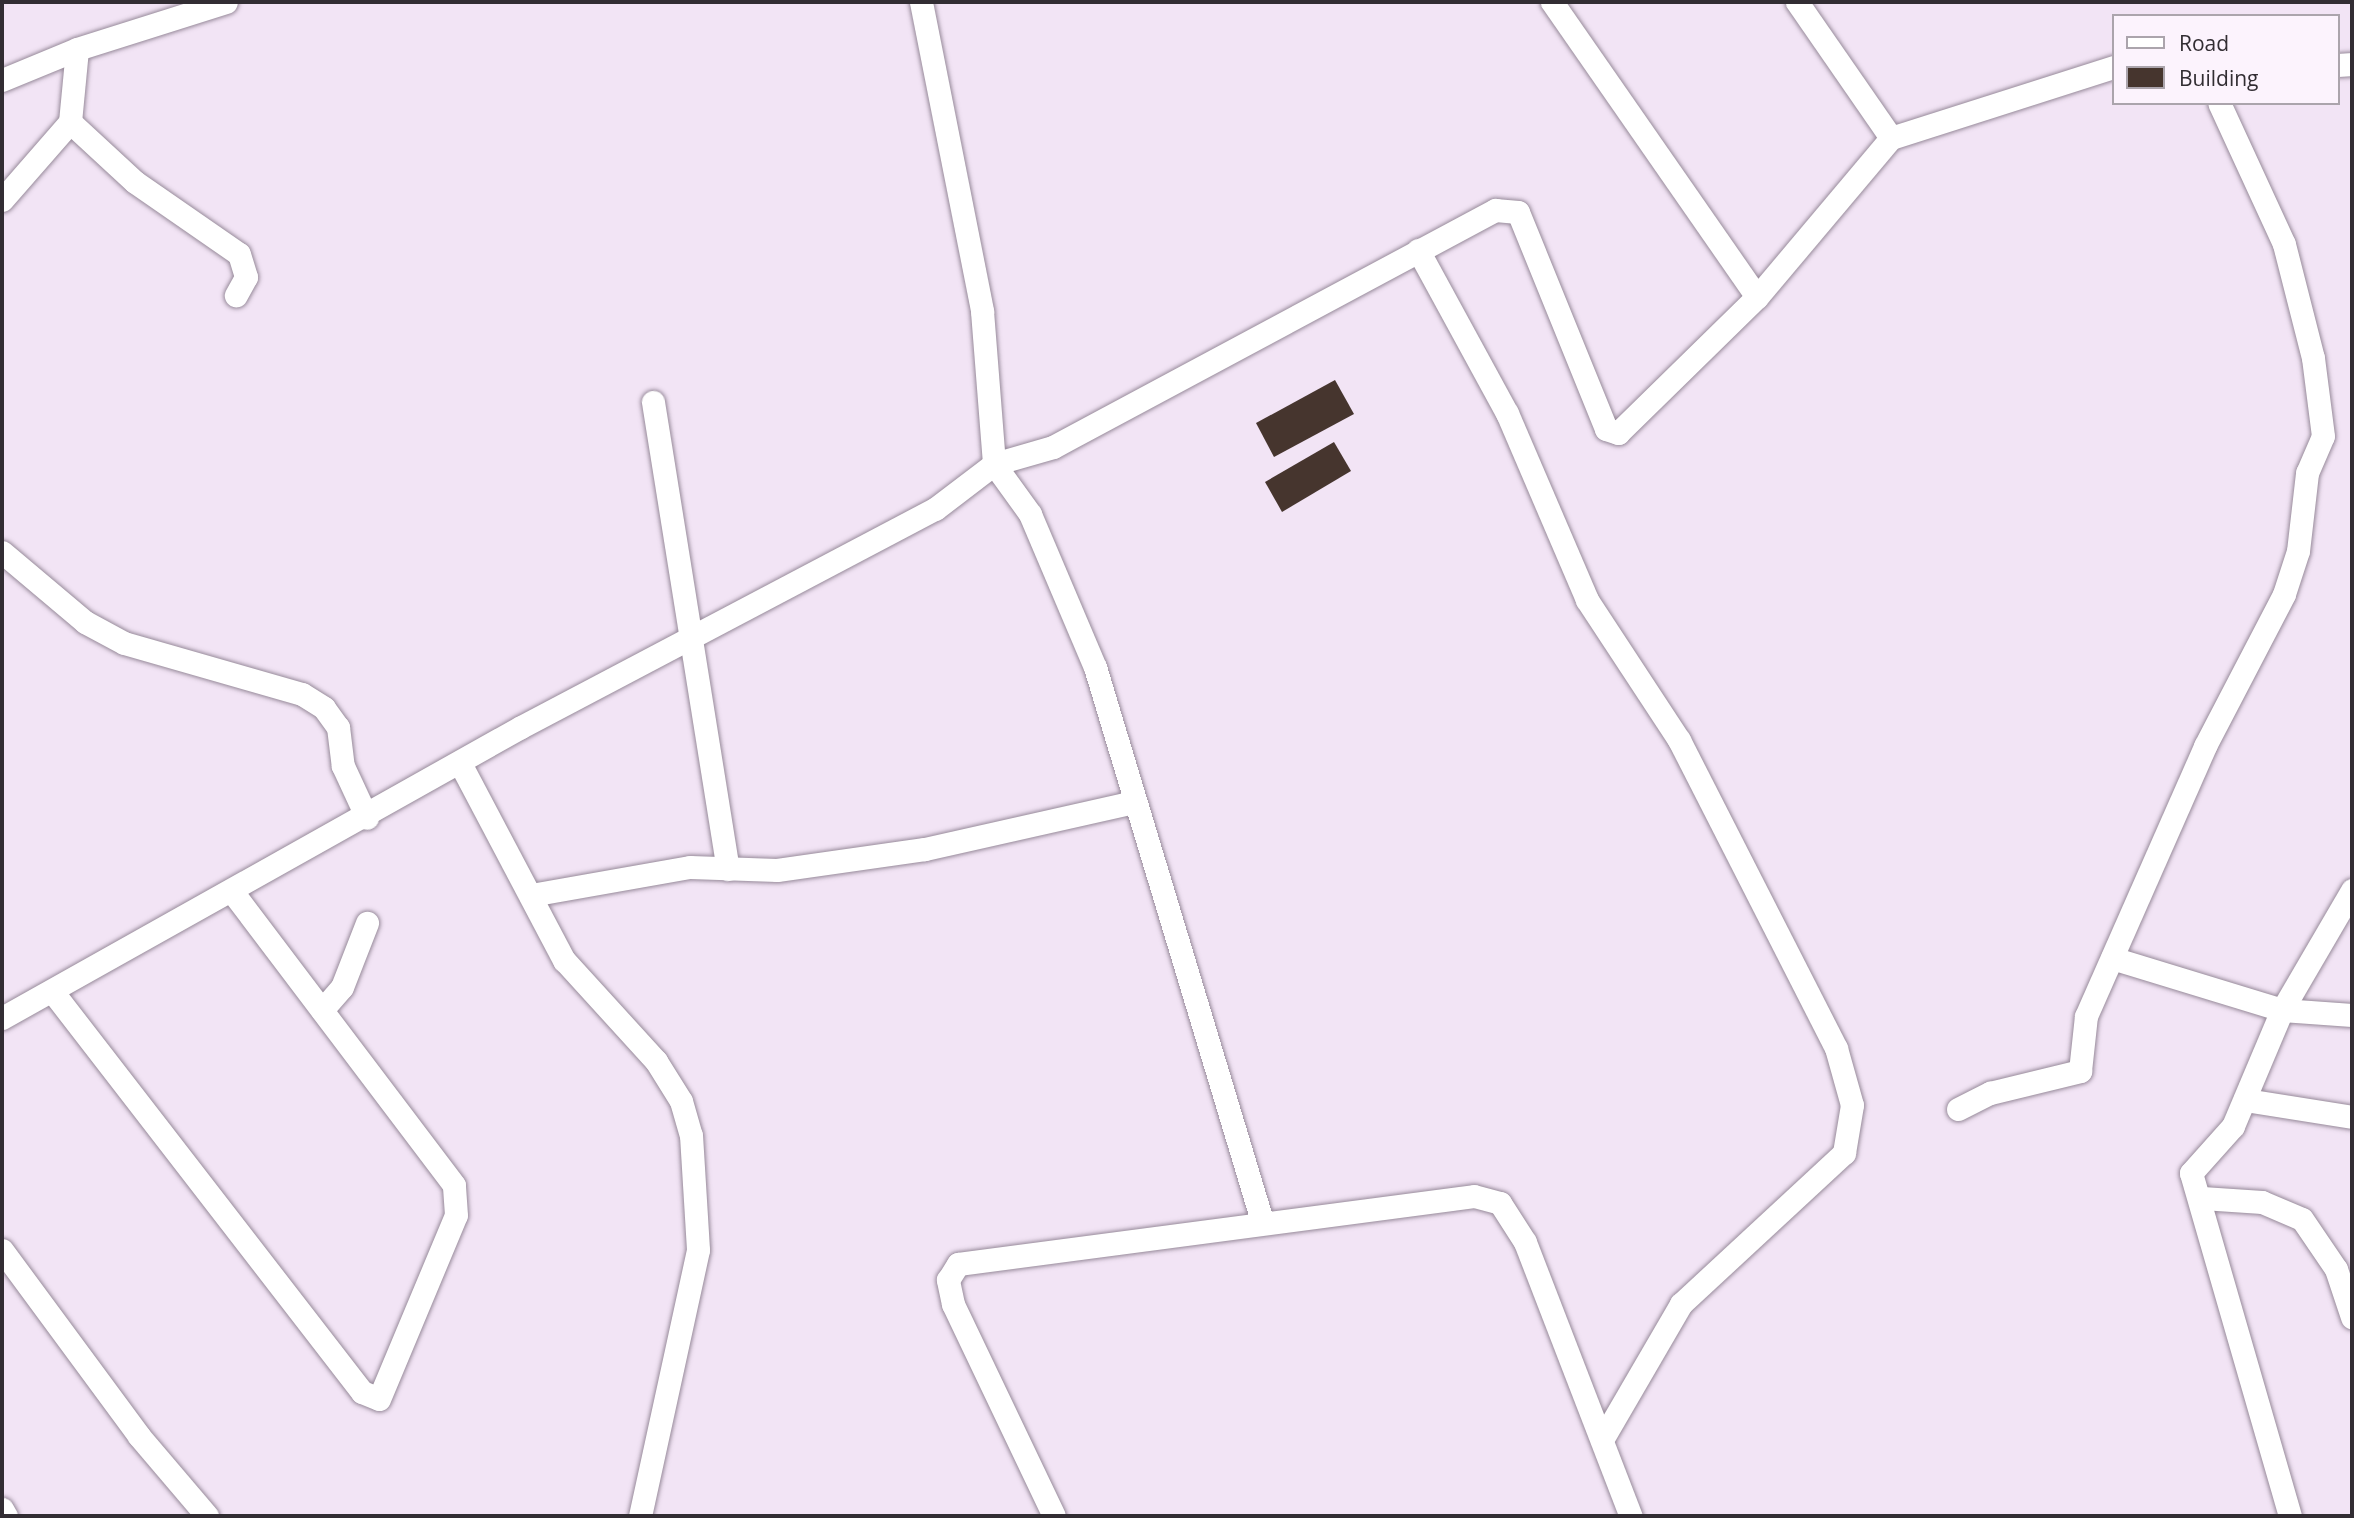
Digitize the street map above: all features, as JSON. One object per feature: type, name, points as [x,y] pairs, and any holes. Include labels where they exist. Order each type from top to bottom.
[{"type":"street","points":[[2,80],[77,49],[226,2]]},
{"type":"street","points":[[921,2],[982,311],[994,464],[1057,569],[1095,667],[1262,1221]]},
{"type":"street","points":[[1552,2],[1757,297]]},
{"type":"street","points":[[1797,2],[1891,138]]},
{"type":"street","points":[[2,200],[70,122],[77,49]]},
{"type":"street","points":[[2,1018],[688,641],[935,509],[994,464],[1053,447],[1495,210],[1514,207],[1613,433],[1757,297],[1891,138],[2112,68]]},
{"type":"street","points":[[1958,1109],[1990,1093],[2080,1071],[2086,1016],[2205,746],[2284,594],[2302,530],[2309,462],[2323,436],[2313,358],[2284,244],[2220,105]]},
{"type":"street","points":[[70,122],[135,182],[239,254],[246,277],[236,295]]},
{"type":"street","points":[[1418,250],[1507,413],[1587,600],[1679,740],[1836,1048],[1852,1105],[1844,1153],[1681,1304],[1602,1440]]},
{"type":"street","points":[[653,402],[688,641],[728,869]]},
{"type":"street","points":[[2,552],[85,622],[124,643],[303,694],[324,708],[338,727],[343,766],[367,818]]},
{"type":"street","points":[[461,765],[564,960],[656,1061],[681,1101],[691,1135],[698,1251],[640,1516]]},
{"type":"street","points":[[531,895],[690,867],[810,867],[925,849],[1134,802]]},
{"type":"street","points":[[2290,1516],[2192,1168],[2233,1125],[2282,1010],[2352,890]]},
{"type":"street","points":[[52,991],[362,1392],[376,1401],[384,1396],[456,1215],[457,1195],[232,891]]},
{"type":"street","points":[[322,1010],[342,988],[367,923]]},
{"type":"street","points":[[2112,958],[2282,1010],[2352,1015]]},
{"type":"street","points":[[2245,1100],[2352,1117]]},
{"type":"street","points":[[1054,1516],[953,1304],[952,1271],[965,1261],[1474,1196],[1500,1203],[1525,1242],[1631,1516]]},
{"type":"street","points":[[2202,1198],[2262,1202],[2302,1219],[2336,1269],[2352,1317]]},
{"type":"street","points":[[2,1250],[139,1436],[207,1516]]},
{"type":"street","points":[[2,1509],[6,1516]]},
{"type":"building","points":[[1335,380],[1354,414],[1274,457],[1256,423]]},
{"type":"building","points":[[1334,442],[1351,471],[1282,512],[1265,482]]}]
